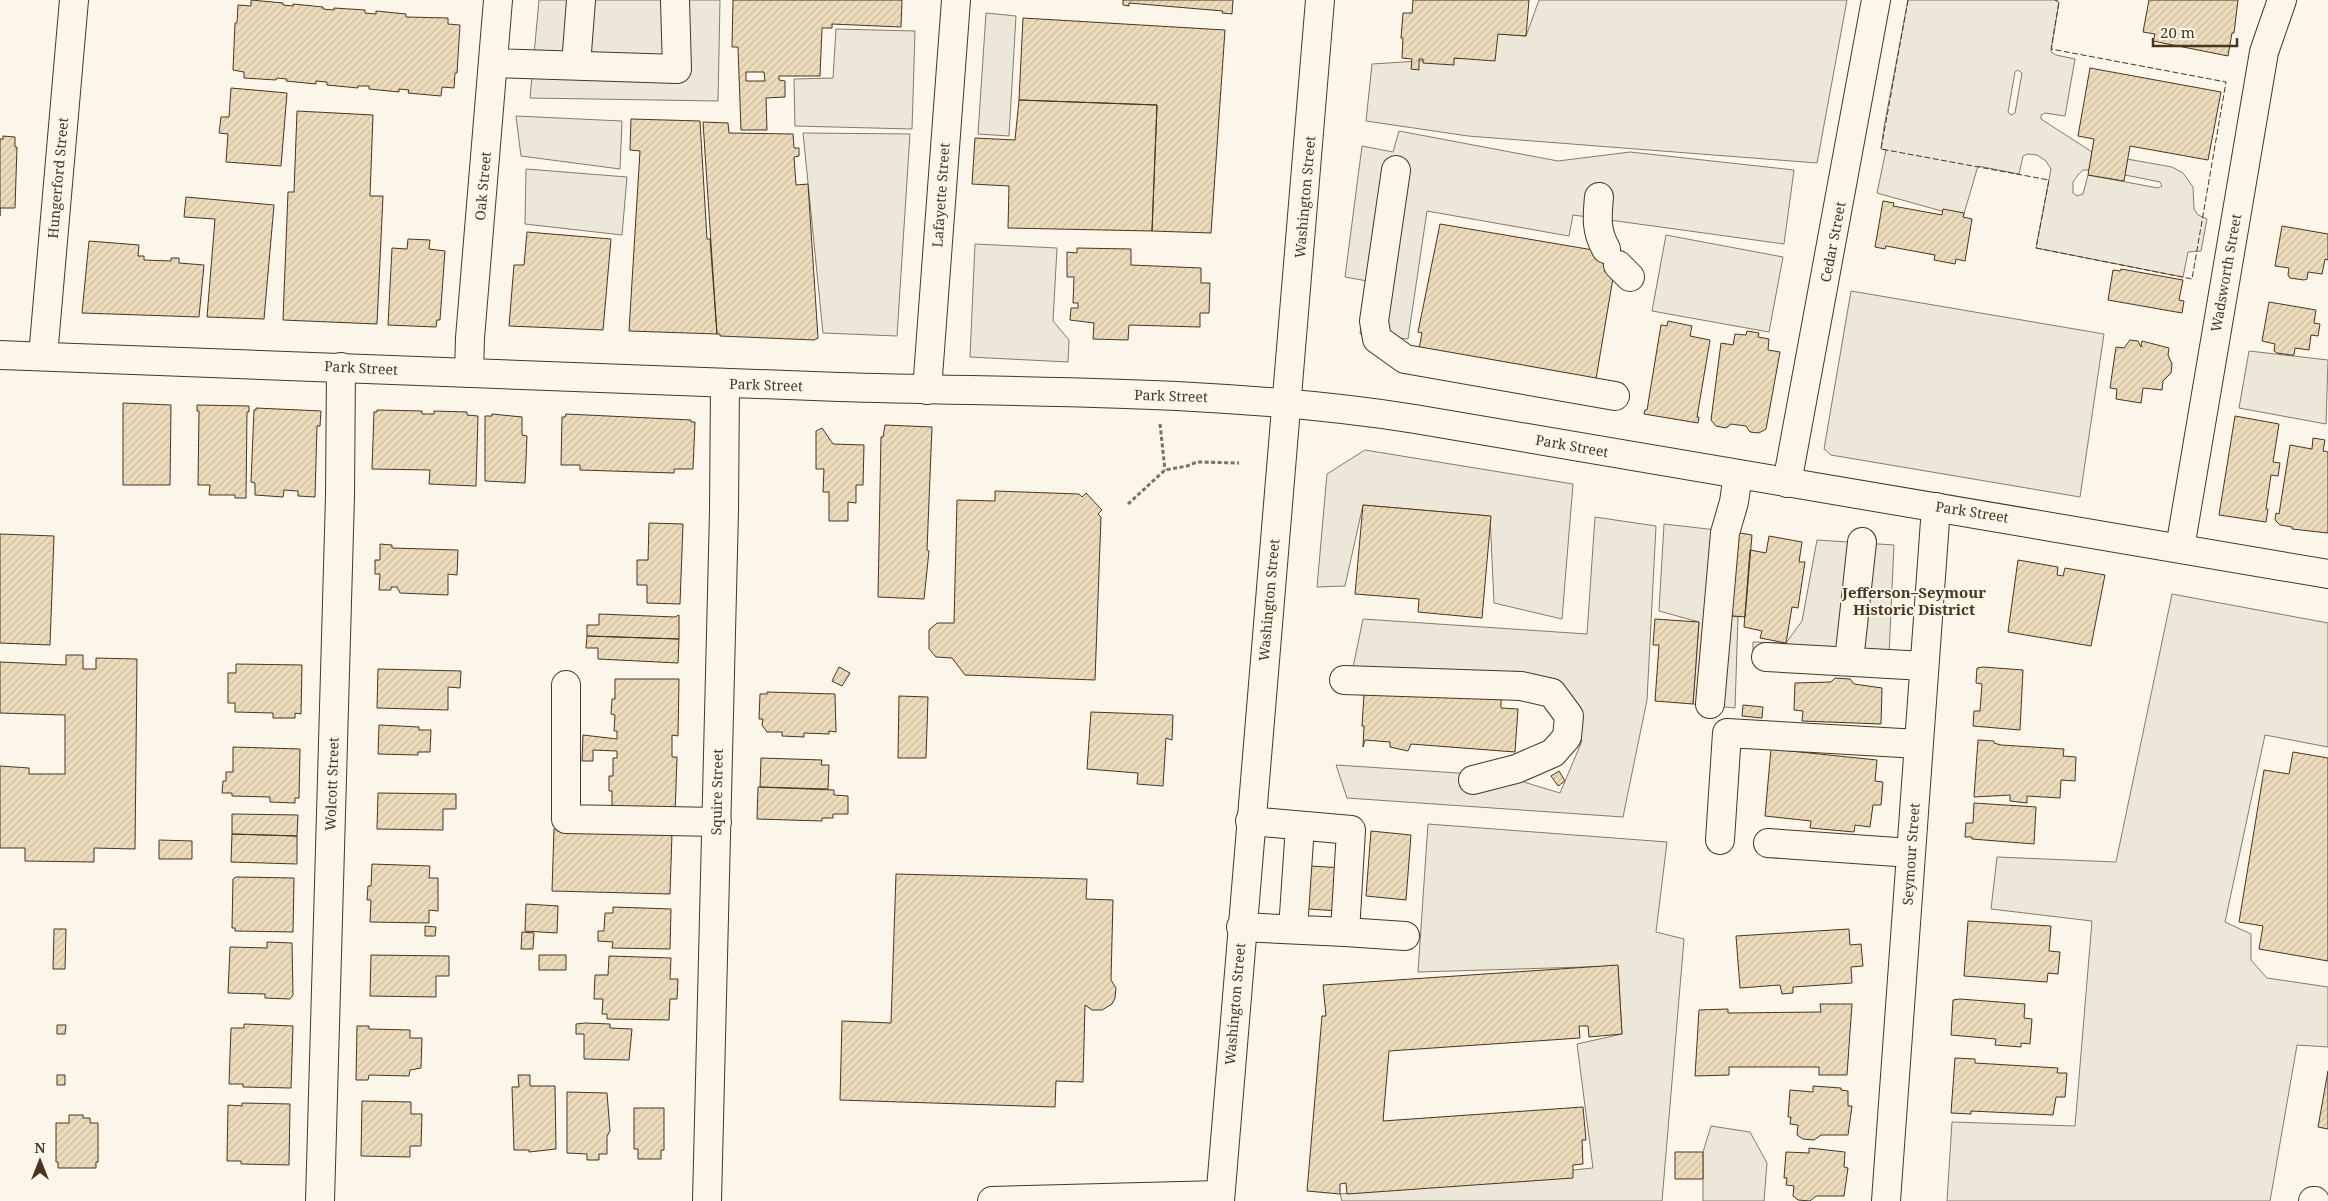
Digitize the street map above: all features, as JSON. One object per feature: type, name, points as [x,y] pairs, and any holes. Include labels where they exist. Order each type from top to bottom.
[{"type":"street","name":"Hungerford Street","points":[[43,356],[74,0]]},
{"type":"street","name":"Oak Street","points":[[469,373],[470,338],[498,0]]},
{"type":"street","points":[[576,64],[581,0]]},
{"type":"street","points":[[493,63],[576,64],[677,69],[675,0]]},
{"type":"street","name":"Lafayette Street","points":[[927,390],[956,0]]},
{"type":"street","name":"Washington Street","points":[[1220,1198],[1241,927],[1285,402],[1300,258],[1320,0]]},
{"type":"street","name":"Cedar Street","points":[[1787,483],[1876,0]]},
{"type":"street","name":"Wadsworth Street","points":[[2180,548],[2264,52],[2282,0]]},
{"type":"street","points":[[1396,170],[1374,321],[1377,339],[1405,359],[1615,396]]},
{"type":"street","points":[[1599,197],[1596,225],[1599,236],[1618,264]]},
{"type":"street","name":"Park Street","points":[[0,355],[927,390],[1198,396],[1285,402],[1396,416],[1787,483],[1936,506],[2328,574]]},
{"type":"street","name":"Wolcott Street","points":[[320,1201],[342,367]]},
{"type":"street","name":"Squire Street","points":[[707,1201],[717,822],[725,383]]},
{"type":"street","points":[[1710,704],[1725,533],[1734,502],[1738,474]]},
{"type":"street","name":"Seymour Street","points":[[1886,1201],[1936,506]]},
{"type":"street","points":[[1849,661],[1862,542]]},
{"type":"street","points":[[1766,657],[1924,666]]},
{"type":"street","points":[[1344,680],[1521,686],[1552,694],[1568,716],[1567,737],[1553,753],[1516,770],[1473,780]]},
{"type":"street","points":[[566,685],[566,819],[717,822]]},
{"type":"street","points":[[1720,840],[1727,733],[1919,744]]},
{"type":"street","points":[[1250,821],[1351,830],[1345,932]]},
{"type":"street","points":[[1293,929],[1300,826]]},
{"type":"street","points":[[1768,843],[1911,853]]},
{"type":"street","points":[[1241,927],[1405,936]]},
{"type":"street","points":[[992,1201],[1220,1198]]},
{"type":"path","points":[[1160,423],[1165,470]]},
{"type":"path","points":[[1128,504],[1165,470],[1197,462],[1239,463]]},
{"type":"shaded area","points":[[539,0],[720,0],[718,101],[530,98]]},
{"type":"shaded area","points":[[1539,0],[1847,0],[1817,163],[1468,136],[1366,121],[1372,64],[1467,58],[1498,34],[1526,36]]},
{"type":"shaded area","points":[[1908,0],[2055,0],[2059,2],[2051,52],[2075,59],[2065,116],[2045,113],[2041,115],[2041,119],[2092,152],[2089,170],[2083,170],[2073,182],[2073,193],[2077,196],[2083,194],[2088,175],[2158,188],[2162,186],[2160,182],[2125,175],[2127,159],[2172,167],[2183,173],[2193,187],[2194,209],[2198,215],[2207,219],[2201,251],[2188,252],[2183,277],[2036,248],[2051,169],[2046,161],[2037,155],[2028,154],[2023,156],[2019,174],[1978,166],[1963,217],[1877,193],[1886,150],[1881,149]],"holes":[[[2018,70],[2022,73],[2015,113],[2011,115],[2008,112],[2015,72]]]},
{"type":"shaded area","points":[[986,13],[1016,16],[1009,136],[978,134]]},
{"type":"shaded area","points":[[836,29],[915,31],[912,129],[795,126],[794,79],[833,78]]},
{"type":"shaded area","points":[[516,116],[622,121],[620,169],[521,156]]},
{"type":"shaded area","points":[[1399,131],[1558,161],[1630,152],[1794,170],[1784,244],[1573,215],[1569,236],[1427,211],[1408,339],[1360,334],[1367,281],[1345,277],[1362,146],[1393,152]]},
{"type":"shaded area","points":[[803,133],[910,134],[897,336],[823,333]]},
{"type":"shaded area","points":[[526,169],[627,177],[622,235],[525,224]]},
{"type":"shaded area","points":[[1666,235],[1783,257],[1769,332],[1652,311]]},
{"type":"shaded area","points":[[975,244],[1057,248],[1053,321],[1069,340],[1068,362],[970,357]]},
{"type":"shaded area","points":[[1851,291],[2104,334],[2080,497],[1831,455],[1824,449]]},
{"type":"shaded area","points":[[2249,351],[2328,360],[2326,424],[2239,408]]},
{"type":"shaded area","points":[[1365,450],[1573,484],[1562,619],[1494,603],[1490,516],[1363,505],[1345,586],[1317,587],[1327,474]]},
{"type":"shaded area","points":[[1595,517],[1656,526],[1647,700],[1623,817],[1347,798],[1336,765],[1504,776],[1560,793],[1582,741],[1562,692],[1416,668],[1352,672],[1363,619],[1587,634]]},
{"type":"shaded area","points":[[1664,524],[1734,532],[1724,615],[1738,617],[1735,708],[1693,704],[1699,622],[1659,611]]},
{"type":"shaded area","points":[[1817,540],[1894,545],[1888,677],[1753,664],[1753,642],[1786,643],[1802,621]]},
{"type":"shaded area","points":[[2172,594],[2328,623],[2328,747],[2265,735],[2225,922],[2251,934],[2251,960],[2267,978],[2328,987],[2328,1047],[2297,1045],[2270,1201],[1947,1201],[1952,1122],[2075,1126],[2092,921],[1991,909],[1997,857],[2116,862]]},
{"type":"shaded area","points":[[1428,824],[1667,842],[1656,932],[1684,939],[1662,1201],[1342,1201],[1340,1194],[1593,1168],[1577,1044],[1622,1034],[1618,966],[1418,972]]},
{"type":"shaded area","points":[[1711,1126],[1750,1132],[1767,1163],[1764,1201],[1703,1201],[1703,1152]]},
{"type":"building","points":[[251,0],[283,3],[283,5],[293,6],[293,4],[323,7],[323,9],[334,10],[334,8],[365,10],[365,13],[376,14],[376,11],[406,14],[406,17],[448,18],[448,24],[460,25],[457,73],[455,73],[454,88],[442,87],[441,96],[408,93],[409,90],[399,89],[399,92],[369,89],[369,86],[358,86],[358,88],[327,85],[327,82],[316,81],[316,84],[286,81],[287,79],[277,78],[276,80],[244,78],[244,72],[233,70],[235,23],[237,23],[238,5],[251,6]]},
{"type":"building","points":[[733,0],[902,0],[901,27],[832,24],[832,28],[822,28],[820,76],[779,76],[779,80],[785,81],[785,97],[766,98],[767,130],[741,130],[738,47],[732,47]],"holes":[[[746,72],[764,72],[765,81],[746,81]]]},
{"type":"building","points":[[1123,0],[1233,0],[1232,14],[1222,13],[1223,11],[1129,3],[1129,6],[1123,5]]},
{"type":"building","points":[[1413,0],[1529,0],[1526,36],[1498,34],[1495,61],[1454,58],[1454,65],[1423,63],[1423,59],[1419,59],[1419,70],[1411,69],[1412,59],[1402,58],[1403,38],[1401,38],[1403,13],[1412,13]]},
{"type":"building","points":[[2149,0],[2238,0],[2234,33],[2232,33],[2228,56],[2153,41],[2155,34],[2143,32]]},
{"type":"building","points":[[1023,18],[1225,30],[1211,233],[1152,231],[1157,105],[1019,100]]},
{"type":"building","points":[[2090,68],[2221,92],[2208,160],[2130,146],[2124,181],[2088,175],[2094,139],[2078,136]]},
{"type":"building","points":[[231,88],[287,93],[281,166],[226,162],[228,134],[219,133],[221,117],[229,117]]},
{"type":"building","points":[[1019,100],[1157,105],[1152,231],[1008,228],[1009,186],[972,184],[975,138],[1015,140]]},
{"type":"building","points":[[297,111],[373,115],[370,196],[383,196],[377,324],[283,320],[288,192],[294,192]]},
{"type":"building","points":[[631,119],[700,121],[707,239],[710,239],[717,334],[629,331],[640,151],[630,150]]},
{"type":"building","points":[[703,122],[728,123],[729,133],[793,134],[794,148],[799,148],[799,156],[794,157],[796,185],[808,184],[818,338],[814,340],[720,336],[720,334],[717,334]]},
{"type":"building","points":[[3,136],[15,137],[15,147],[17,147],[15,208],[0,208],[0,139],[3,139]]},
{"type":"building","points":[[186,197],[274,205],[264,319],[207,317],[215,219],[184,217]]},
{"type":"building","points":[[1883,201],[1894,203],[1893,206],[1942,215],[1943,209],[1964,213],[1963,217],[1972,219],[1965,261],[1956,259],[1955,264],[1934,260],[1935,255],[1886,246],[1885,249],[1875,247]]},
{"type":"building","points":[[1440,224],[1599,251],[1615,243],[1627,259],[1614,272],[1596,379],[1419,349],[1422,333],[1418,332]]},
{"type":"building","points":[[2282,226],[2328,234],[2328,260],[2325,259],[2322,274],[2308,272],[2307,279],[2304,280],[2290,278],[2288,275],[2289,268],[2275,266]]},
{"type":"building","points":[[527,232],[611,239],[603,330],[509,326],[514,265],[524,265]]},
{"type":"building","points":[[408,239],[430,240],[429,249],[445,251],[440,320],[437,320],[436,327],[388,325],[392,248],[407,249]]},
{"type":"building","points":[[89,241],[139,245],[138,256],[144,256],[144,260],[171,261],[171,258],[179,258],[179,263],[204,265],[199,317],[82,313]]},
{"type":"building","points":[[1077,248],[1131,249],[1131,265],[1201,268],[1201,283],[1210,283],[1209,313],[1200,313],[1200,327],[1129,325],[1128,340],[1093,339],[1094,323],[1070,320],[1071,308],[1078,308],[1078,303],[1073,303],[1074,277],[1067,277],[1067,252],[1077,253]]},
{"type":"building","points":[[2121,269],[2183,280],[2179,300],[2184,301],[2182,313],[2108,300],[2113,270],[2120,271]]},
{"type":"building","points":[[2269,302],[2316,310],[2314,323],[2320,324],[2318,336],[2311,335],[2309,350],[2295,348],[2294,355],[2277,353],[2274,351],[2275,344],[2262,341]]},
{"type":"building","points":[[1668,321],[1692,326],[1690,336],[1710,340],[1697,417],[1699,417],[1698,423],[1644,414],[1645,410],[1647,410],[1661,325],[1667,326]]},
{"type":"building","points":[[1747,331],[1759,333],[1758,337],[1769,339],[1768,350],[1780,352],[1766,429],[1759,433],[1750,432],[1746,426],[1731,424],[1726,428],[1716,426],[1711,420],[1721,343],[1733,345],[1735,334],[1746,335]]},
{"type":"building","points":[[2130,340],[2138,341],[2141,347],[2142,341],[2169,348],[2168,355],[2172,364],[2171,373],[2163,381],[2162,390],[2143,388],[2141,403],[2116,399],[2117,389],[2110,388],[2116,347],[2124,348]]},
{"type":"building","points":[[123,403],[171,405],[170,485],[123,485]]},
{"type":"building","points":[[197,405],[249,406],[249,412],[247,412],[246,498],[235,498],[235,495],[209,495],[210,485],[198,485],[199,411],[197,411]]},
{"type":"building","points":[[256,408],[321,411],[320,426],[317,426],[315,497],[298,496],[298,491],[284,490],[283,497],[255,495],[255,483],[251,482],[254,410]]},
{"type":"building","points":[[377,410],[422,411],[422,414],[434,414],[434,411],[467,412],[467,415],[478,416],[476,486],[429,484],[430,470],[372,469],[374,412],[377,412]]},
{"type":"building","points":[[492,414],[522,417],[522,435],[527,436],[525,483],[485,481],[485,416],[492,416]]},
{"type":"building","points":[[566,414],[691,420],[691,422],[695,422],[693,469],[674,469],[674,473],[580,470],[580,465],[561,465],[562,417],[565,417]]},
{"type":"building","points":[[2235,416],[2279,424],[2273,462],[2280,463],[2278,476],[2271,475],[2266,522],[2219,515]]},
{"type":"building","points":[[885,425],[932,427],[927,550],[929,551],[924,599],[878,597],[881,437],[883,437]]},
{"type":"building","points":[[822,428],[833,444],[864,445],[863,485],[856,485],[856,503],[848,502],[848,521],[829,521],[829,492],[823,492],[824,469],[816,469],[816,431]]},
{"type":"building","points":[[2313,438],[2325,440],[2323,451],[2328,452],[2328,533],[2292,529],[2292,527],[2280,525],[2275,520],[2276,513],[2279,514],[2290,445],[2312,449]]},
{"type":"building","points":[[995,491],[1079,494],[1082,497],[1086,493],[1102,510],[1098,514],[1101,517],[1095,680],[965,675],[952,658],[936,657],[929,649],[929,630],[937,623],[954,623],[957,500],[995,501]]},
{"type":"building","points":[[1363,505],[1491,516],[1482,618],[1418,612],[1419,599],[1355,594]]},
{"type":"building","points":[[649,523],[683,524],[680,604],[647,603],[647,585],[637,585],[637,560],[648,560]]},
{"type":"building","points":[[1734,532],[1752,535],[1745,617],[1723,615]]},
{"type":"building","points":[[0,534],[54,536],[50,645],[0,643]]},
{"type":"building","points":[[1769,536],[1802,542],[1799,562],[1805,562],[1798,608],[1792,607],[1786,643],[1760,638],[1762,631],[1744,627],[1750,550],[1766,553]]},
{"type":"building","points":[[380,544],[392,545],[392,548],[458,550],[457,575],[448,574],[448,595],[400,593],[397,587],[391,587],[391,590],[379,590],[380,574],[375,574],[375,560],[380,560]]},
{"type":"building","points":[[2018,560],[2058,567],[2057,575],[2063,576],[2065,568],[2105,575],[2091,646],[2008,632]]},
{"type":"building","points":[[599,614],[675,617],[679,615],[679,639],[587,636],[587,625],[599,625]]},
{"type":"building","points":[[1655,619],[1699,622],[1693,704],[1655,701],[1659,645],[1653,645]]},
{"type":"building","points":[[587,636],[679,639],[678,663],[598,659],[598,648],[586,648]]},
{"type":"building","points":[[66,655],[83,655],[83,669],[96,669],[96,658],[137,659],[135,849],[94,848],[94,862],[25,861],[25,848],[0,848],[0,766],[29,768],[29,774],[65,774],[65,715],[0,713],[0,662],[66,665]]},
{"type":"building","points":[[236,664],[302,665],[301,714],[295,713],[295,718],[273,718],[273,713],[235,712],[235,703],[228,703],[228,673],[236,673]]},
{"type":"building","points":[[839,667],[850,673],[842,686],[832,681]]},
{"type":"building","points":[[1977,668],[2023,670],[2020,730],[1973,726],[1974,711],[1980,711],[1982,684],[1976,683]]},
{"type":"building","points":[[378,669],[461,671],[460,688],[448,687],[448,710],[377,708]]},
{"type":"building","points":[[1835,678],[1850,679],[1854,684],[1882,688],[1881,724],[1802,721],[1803,711],[1794,710],[1795,683],[1831,682]]},
{"type":"building","points":[[615,679],[679,679],[678,736],[672,735],[672,757],[677,757],[675,814],[612,811],[612,791],[609,791],[609,776],[613,776],[613,758],[617,758],[617,751],[593,750],[593,761],[582,761],[583,735],[617,739],[617,731],[614,731],[615,715],[611,714],[612,699],[615,699]]},
{"type":"building","points":[[767,692],[835,694],[836,732],[829,731],[829,734],[804,733],[804,737],[782,736],[782,732],[767,732],[762,725],[763,719],[759,719],[760,694],[767,694]]},
{"type":"building","points":[[1364,694],[1501,698],[1501,708],[1518,709],[1515,752],[1411,744],[1408,751],[1390,747],[1390,742],[1365,740],[1363,747]]},
{"type":"building","points":[[899,696],[928,697],[926,758],[898,758]]},
{"type":"building","points":[[1743,705],[1763,707],[1762,718],[1742,716]]},
{"type":"building","points":[[1091,712],[1173,715],[1172,740],[1166,738],[1163,786],[1137,784],[1138,773],[1087,769]]},
{"type":"building","points":[[379,725],[419,727],[419,730],[431,730],[430,752],[418,752],[418,755],[378,754]]},
{"type":"building","points":[[1978,740],[1994,741],[1994,743],[2001,745],[2064,749],[2063,756],[2076,757],[2075,781],[2061,780],[2060,798],[2027,796],[2027,803],[2010,801],[2010,795],[1974,797]]},
{"type":"building","points":[[233,747],[300,749],[299,798],[295,798],[295,803],[270,802],[270,797],[232,796],[232,793],[222,793],[223,781],[226,781],[226,772],[233,772]]},
{"type":"building","points":[[1771,749],[1877,760],[1875,781],[1883,782],[1881,805],[1873,805],[1870,827],[1855,825],[1854,832],[1810,828],[1811,821],[1765,816]]},
{"type":"building","points":[[2293,752],[2328,758],[2328,961],[2259,949],[2263,926],[2239,922],[2264,770],[2289,774]]},
{"type":"building","points":[[761,758],[822,760],[821,765],[829,765],[828,789],[760,787]]},
{"type":"building","points":[[1559,771],[1565,781],[1558,786],[1551,776]]},
{"type":"building","points":[[758,787],[834,790],[834,795],[848,796],[848,814],[833,814],[833,818],[822,818],[822,821],[757,819]]},
{"type":"building","points":[[378,793],[456,794],[456,809],[443,809],[443,830],[377,829]]},
{"type":"building","points":[[1974,803],[2036,807],[2034,844],[1965,837],[1966,823],[1973,823]]},
{"type":"building","points":[[232,814],[298,815],[297,836],[232,834]]},
{"type":"building","points":[[554,829],[672,833],[670,894],[552,891]]},
{"type":"building","points":[[1371,831],[1411,835],[1406,900],[1366,896]]},
{"type":"building","points":[[232,834],[297,836],[297,864],[231,862]]},
{"type":"building","points":[[159,840],[192,841],[192,859],[159,859]]},
{"type":"building","points":[[372,864],[430,866],[429,878],[438,878],[438,911],[429,910],[429,923],[370,922],[371,900],[367,900],[368,886],[371,886]]},
{"type":"building","points":[[1311,866],[1343,868],[1341,911],[1308,909]]},
{"type":"building","points":[[896,874],[1087,879],[1086,899],[1113,900],[1111,980],[1116,988],[1115,998],[1112,1004],[1102,1010],[1092,1010],[1085,1005],[1083,1082],[1056,1081],[1055,1107],[840,1100],[842,1021],[891,1023]]},
{"type":"building","points":[[236,877],[294,878],[293,932],[235,931],[235,928],[232,928],[233,879]]},
{"type":"building","points":[[526,904],[558,906],[557,933],[525,931]]},
{"type":"building","points":[[613,907],[671,909],[670,949],[612,948],[613,942],[598,941],[598,931],[604,931],[605,913],[613,913]]},
{"type":"building","points":[[1968,921],[2051,926],[2049,951],[2060,952],[2058,974],[2048,973],[2047,982],[1964,976]]},
{"type":"building","points":[[425,926],[436,927],[435,936],[425,936]]},
{"type":"building","points":[[54,929],[66,929],[65,969],[53,969]]},
{"type":"building","points":[[1849,929],[1850,945],[1861,944],[1863,966],[1851,967],[1852,983],[1793,987],[1793,993],[1782,994],[1780,985],[1740,988],[1736,936]]},
{"type":"building","points":[[522,932],[534,933],[533,949],[521,949]]},
{"type":"building","points":[[267,942],[292,943],[293,995],[290,999],[265,998],[265,994],[228,993],[230,947],[267,948]]},
{"type":"building","points":[[371,955],[449,956],[449,976],[436,976],[436,997],[370,996]]},
{"type":"building","points":[[539,955],[566,955],[566,970],[539,970]]},
{"type":"building","points":[[609,956],[671,958],[670,979],[678,979],[677,999],[670,999],[669,1020],[607,1019],[607,1014],[602,1014],[603,999],[594,999],[595,975],[608,975]]},
{"type":"building","points":[[1618,965],[1622,1034],[1589,1037],[1588,1026],[1579,1026],[1580,1038],[1389,1051],[1383,1121],[1583,1107],[1586,1140],[1582,1140],[1583,1164],[1573,1165],[1573,1178],[1347,1194],[1346,1183],[1340,1184],[1340,1194],[1307,1191],[1322,1016],[1326,1016],[1323,985]]},
{"type":"building","points":[[1953,1000],[2025,1004],[2024,1018],[2032,1019],[2030,1044],[2021,1043],[2021,1047],[1995,1045],[1996,1039],[1951,1035]]},
{"type":"building","points":[[1820,1004],[1852,1004],[1847,1075],[1819,1075],[1819,1067],[1729,1067],[1729,1075],[1695,1076],[1699,1010],[1728,1009],[1728,1013],[1821,1012]]},
{"type":"building","points":[[244,1024],[293,1026],[291,1088],[243,1087],[243,1084],[229,1084],[231,1028],[244,1028]]},
{"type":"building","points":[[576,1024],[610,1024],[610,1028],[632,1029],[629,1060],[584,1059],[584,1034],[576,1034]]},
{"type":"building","points":[[57,1025],[66,1025],[65,1034],[57,1034]]},
{"type":"building","points":[[357,1026],[369,1026],[369,1029],[410,1030],[410,1038],[422,1038],[421,1068],[410,1070],[409,1076],[369,1075],[368,1080],[356,1080]]},
{"type":"building","points":[[1955,1058],[1975,1059],[1975,1063],[2058,1068],[2057,1073],[2067,1073],[2065,1097],[2056,1097],[2053,1115],[1971,1111],[1971,1114],[1951,1113]]},
{"type":"building","points":[[2328,1071],[2328,1129],[2318,1127]]},
{"type":"building","points":[[57,1075],[65,1075],[65,1085],[57,1085]]},
{"type":"building","points":[[518,1075],[530,1075],[530,1086],[555,1086],[556,1149],[529,1152],[529,1150],[514,1150],[512,1087],[519,1087]]},
{"type":"building","points":[[1813,1086],[1841,1088],[1841,1090],[1848,1091],[1848,1106],[1852,1106],[1848,1135],[1821,1135],[1814,1140],[1803,1139],[1797,1135],[1798,1125],[1790,1124],[1791,1117],[1788,1117],[1790,1090],[1813,1092]]},
{"type":"building","points":[[567,1092],[607,1093],[610,1131],[607,1136],[607,1154],[599,1154],[599,1160],[587,1160],[587,1154],[567,1153]]},
{"type":"building","points":[[362,1101],[411,1102],[411,1114],[422,1114],[421,1146],[410,1146],[410,1157],[361,1156]]},
{"type":"building","points":[[242,1103],[290,1104],[289,1165],[241,1164],[241,1161],[227,1161],[228,1105],[242,1106]]},
{"type":"building","points":[[634,1108],[664,1108],[664,1150],[661,1150],[661,1159],[638,1159],[638,1149],[634,1149]]},
{"type":"building","points":[[69,1115],[83,1115],[83,1118],[90,1118],[90,1123],[98,1123],[98,1162],[96,1162],[96,1168],[58,1168],[58,1162],[56,1162],[56,1123],[69,1123]]},
{"type":"building","points":[[1809,1148],[1845,1152],[1844,1167],[1848,1168],[1844,1196],[1816,1196],[1810,1201],[1798,1200],[1793,1196],[1794,1186],[1786,1185],[1787,1178],[1784,1178],[1786,1152],[1809,1153]]},
{"type":"building","points":[[1675,1152],[1703,1152],[1703,1179],[1675,1179]]},
{"type":"fence","points":[[1908,0],[1881,149],[2049,180],[2036,248],[2192,279],[2226,82],[2051,49],[2059,2],[2055,0]]},
{"type":"district","name":"Jefferson–Seymour Historic District","points":[[1914,602]]}]
